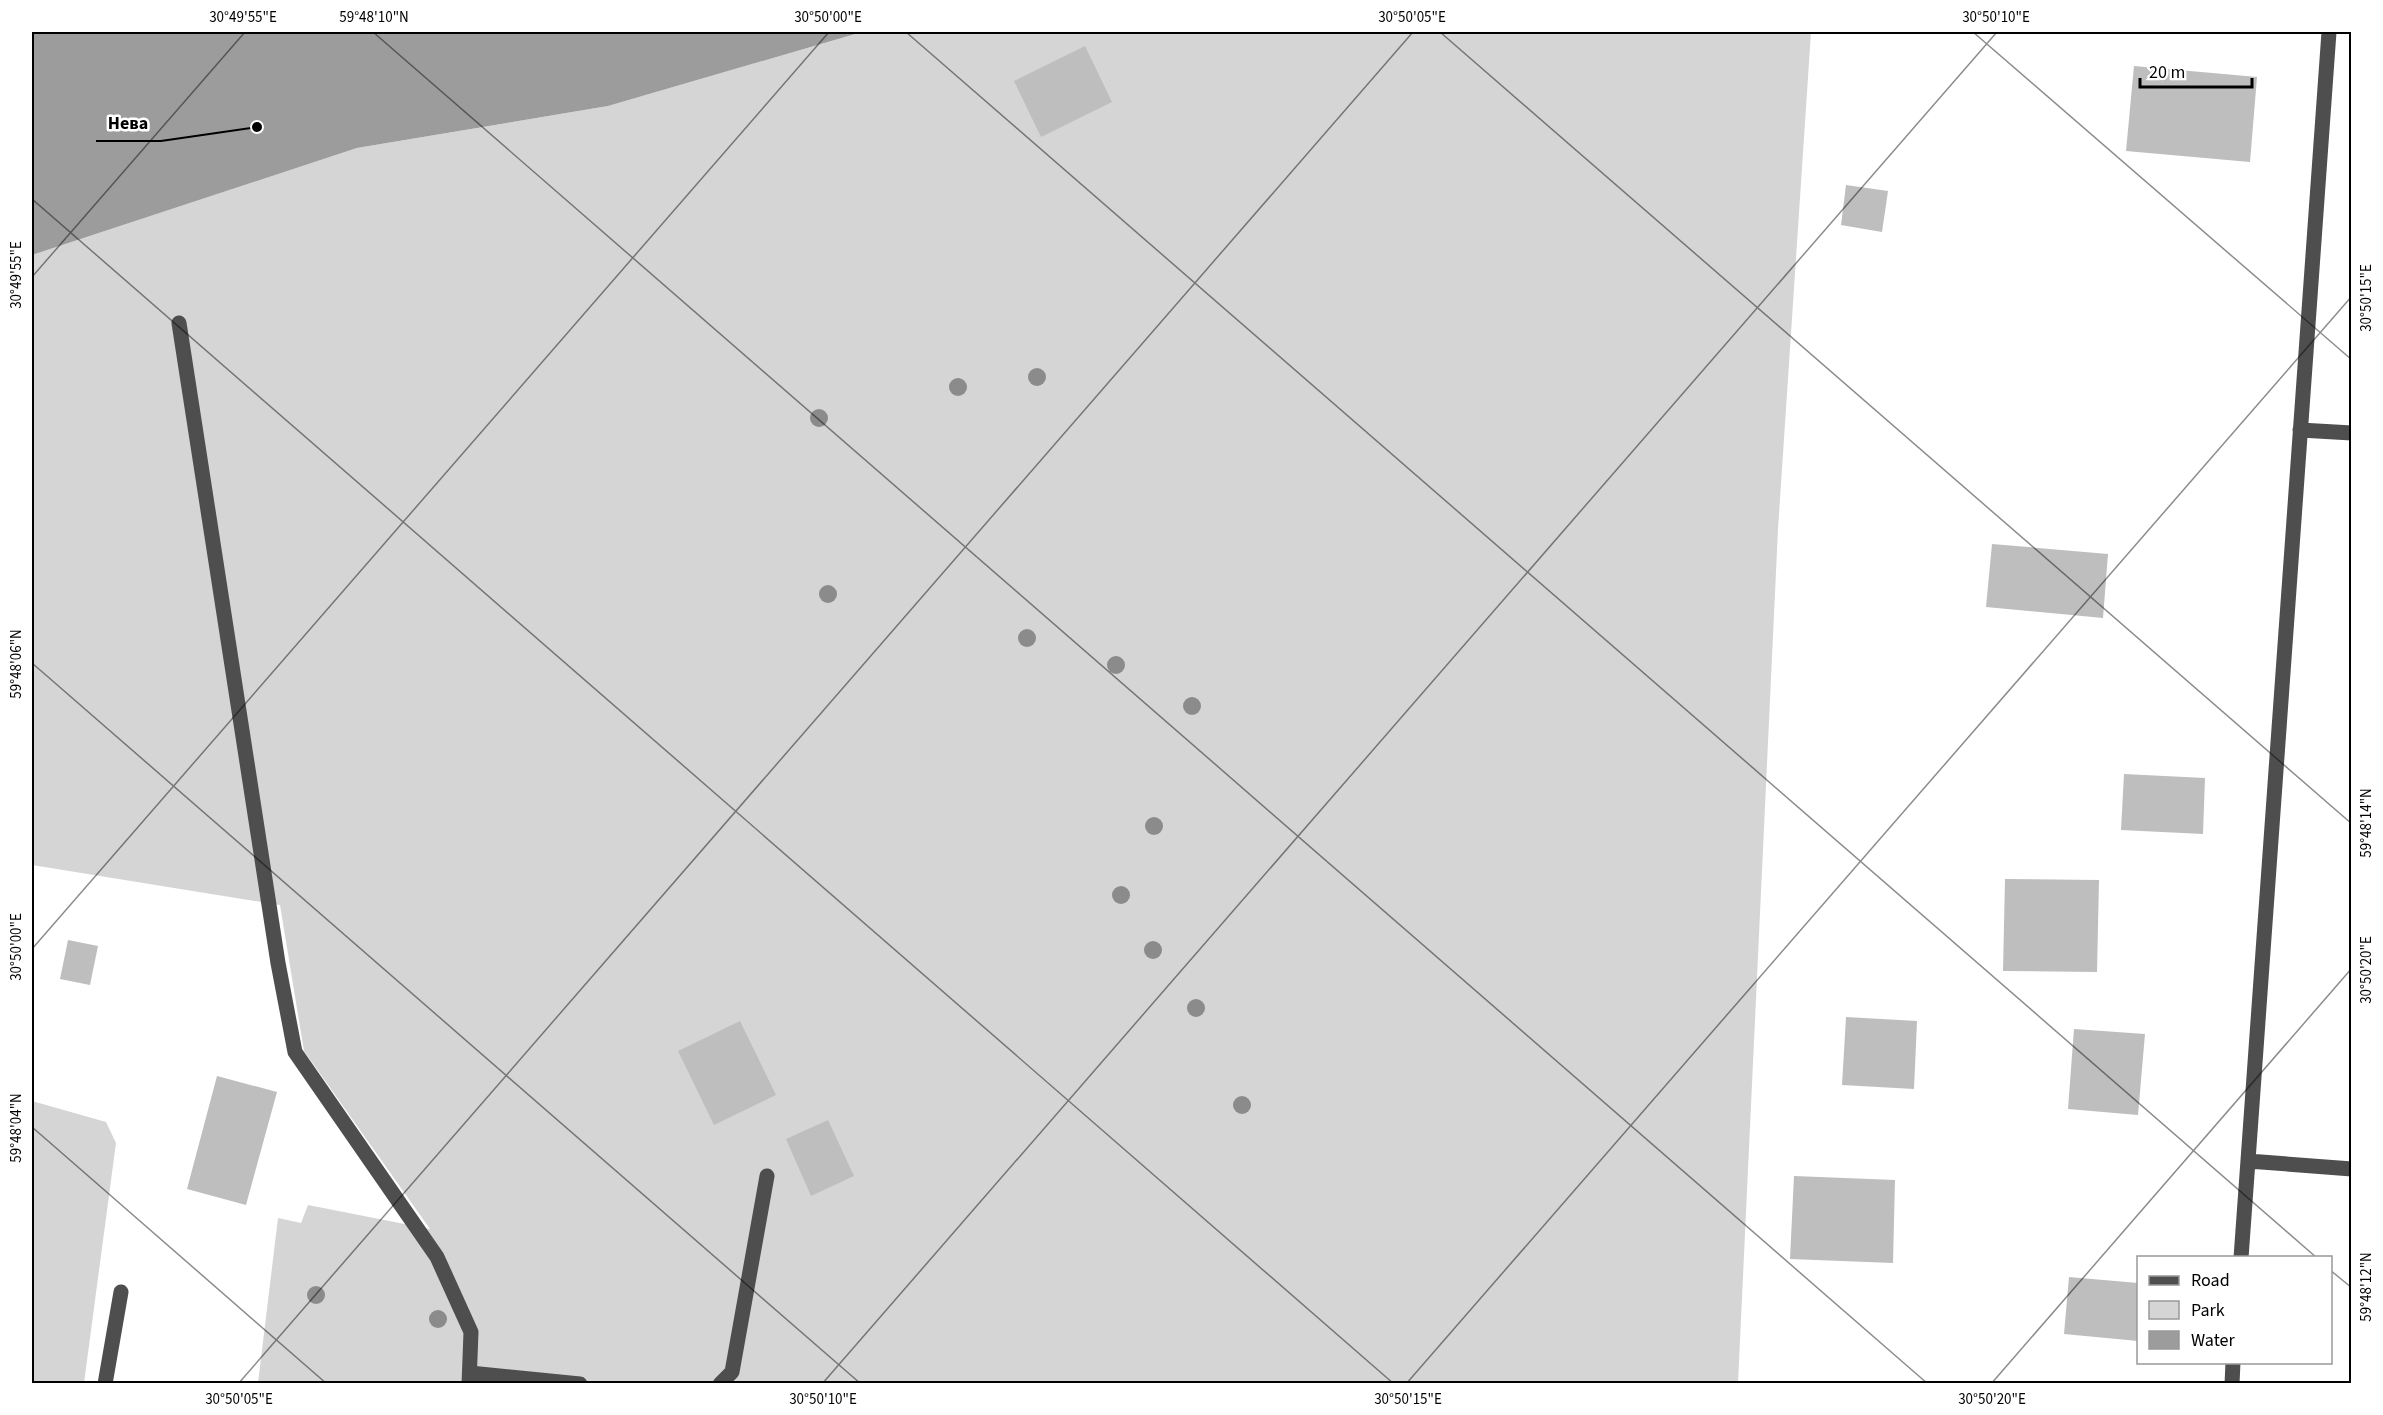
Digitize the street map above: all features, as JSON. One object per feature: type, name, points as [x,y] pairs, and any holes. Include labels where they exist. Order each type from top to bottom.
[{"type":"lane","points":[[2241,1256],[2329,32]]},
{"type":"lane","points":[[179,323],[278,963],[295,1052],[436,1257],[471,1332],[469,1378],[580,1383]]},
{"type":"lane","points":[[2300,430],[2352,433]]},
{"type":"lane","points":[[2248,1161],[2352,1169]]},
{"type":"lane","points":[[720,1383],[732,1372],[767,1176]]},
{"type":"lane","points":[[105,1383],[121,1292]]},
{"type":"lane","points":[[2232,1383],[2234,1364]]},
{"type":"green space","points":[[862,32],[1811,32],[1778,529],[1738,1383],[258,1383],[278,1218],[301,1223],[308,1205],[430,1229],[304,1051],[280,905],[32,865],[32,255],[357,148],[608,106]]},
{"type":"green space","points":[[32,1101],[106,1122],[116,1143],[84,1383],[32,1383]]},
{"type":"water","points":[[32,32],[862,32],[608,106],[357,148],[32,255]]},
{"type":"building","points":[[1085,46],[1112,102],[1041,137],[1014,81]]},
{"type":"building","points":[[2134,66],[2257,77],[2250,162],[2126,151]]},
{"type":"building","points":[[1846,185],[1888,191],[1882,232],[1841,225]]},
{"type":"building","points":[[1992,544],[2108,554],[2103,618],[1986,607]]},
{"type":"building","points":[[2124,774],[2205,778],[2203,834],[2121,830]]},
{"type":"building","points":[[2005,879],[2099,880],[2097,972],[2003,971]]},
{"type":"building","points":[[68,940],[98,946],[90,985],[60,979]]},
{"type":"building","points":[[1846,1017],[1917,1021],[1914,1089],[1842,1085]]},
{"type":"building","points":[[740,1021],[776,1095],[714,1125],[678,1051]]},
{"type":"building","points":[[2074,1029],[2145,1034],[2138,1115],[2068,1109]]},
{"type":"building","points":[[217,1076],[277,1092],[246,1205],[187,1189]]},
{"type":"building","points":[[828,1120],[854,1176],[811,1196],[786,1139]]},
{"type":"building","points":[[1794,1176],[1895,1180],[1893,1263],[1790,1259]]},
{"type":"building","points":[[2069,1277],[2137,1283],[2137,1341],[2064,1334]]},
{"type":"place","name":"Нева","points":[[257,127]]}]
